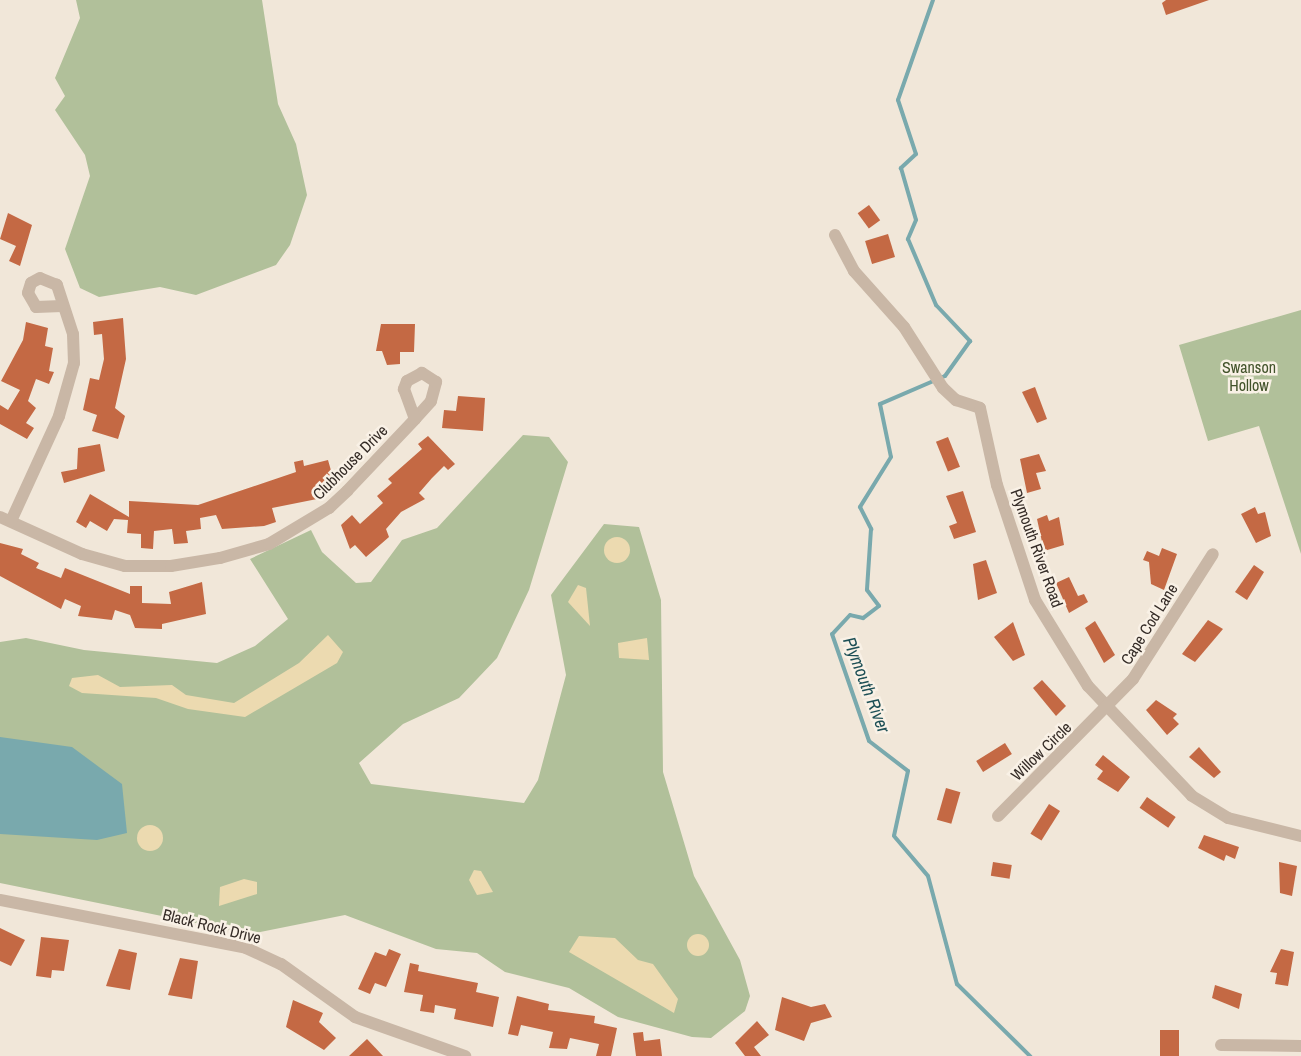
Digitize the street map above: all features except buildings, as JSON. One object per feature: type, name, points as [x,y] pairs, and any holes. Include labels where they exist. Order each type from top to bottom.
[{"type":"street","name":"Plymouth River Road","points":[[835,235],[854,271],[904,327],[936,379],[956,400],[980,408],[997,485],[1035,600],[1060,647],[1107,709],[1192,796],[1228,818],[1301,836]]},
{"type":"street","points":[[5,519],[71,379],[74,334],[62,306]]},
{"type":"street","name":"Clubhouse Drive","points":[[5,519],[82,554],[124,566],[171,567],[246,552],[329,508],[415,419]]},
{"type":"street","name":"Cape Cod Lane","points":[[1107,709],[1133,680],[1213,554]]},
{"type":"street","name":"Willow Circle","points":[[998,816],[1107,709]]},
{"type":"street","name":"Black Rock Drive","points":[[0,900],[246,948],[281,964],[355,1017],[465,1056]]},
{"type":"street","points":[[1221,1045],[1301,1046]]},
{"type":"green space","points":[[76,0],[262,0],[278,104],[296,144],[307,195],[290,245],[276,265],[196,295],[160,287],[99,297],[80,288],[65,249],[90,176],[85,155],[55,110],[65,96],[55,78],[80,18]]},
{"type":"green space","name":"Swanson Hollow","points":[[1301,310],[1301,554],[1259,426],[1208,441],[1179,345]]},
{"type":"green space","points":[[523,435],[549,437],[568,462],[529,590],[497,658],[459,698],[403,724],[359,763],[371,784],[524,803],[538,780],[566,675],[551,595],[604,524],[639,527],[661,600],[663,772],[694,876],[740,960],[750,996],[745,1011],[711,1038],[692,1037],[618,1017],[569,988],[505,972],[477,953],[436,949],[345,915],[250,934],[0,883],[0,642],[26,638],[84,650],[217,663],[255,646],[288,619],[250,559],[311,530],[322,552],[356,583],[371,582],[402,540],[437,528]]},
{"type":"sand","points":[[617,537],[626,541],[630,550],[626,559],[617,563],[608,559],[604,550],[608,541]]},
{"type":"sand","points":[[578,585],[586,588],[590,626],[568,602]]},
{"type":"sand","points":[[328,635],[343,652],[337,663],[245,717],[188,709],[156,698],[82,693],[69,686],[72,678],[98,675],[120,687],[172,685],[186,695],[234,703],[299,663]]},
{"type":"sand","points":[[647,638],[649,660],[619,658],[618,643]]},
{"type":"sand","points":[[150,825],[160,828],[163,838],[160,848],[150,851],[140,848],[137,838],[140,828]]},
{"type":"sand","points":[[474,870],[481,871],[493,892],[477,895],[469,880]]},
{"type":"sand","points":[[244,879],[257,882],[257,894],[219,906],[220,887]]},
{"type":"sand","points":[[698,934],[706,937],[709,945],[706,953],[698,956],[690,953],[687,945],[690,937]]},
{"type":"sand","points":[[579,936],[615,938],[638,960],[653,964],[678,999],[674,1013],[569,952]]},
{"type":"water","points":[[0,737],[72,747],[122,784],[127,833],[97,840],[0,834]]},
{"type":"waterway","name":"Plymouth River","points":[[933,0],[898,100],[916,154],[901,168],[916,220],[908,239],[936,305],[970,341],[945,376],[880,404],[891,457],[860,507],[871,529],[867,590],[879,606],[863,618],[850,615],[832,634],[869,741],[908,771],[894,836],[928,876],[957,984],[1030,1056]]}]
